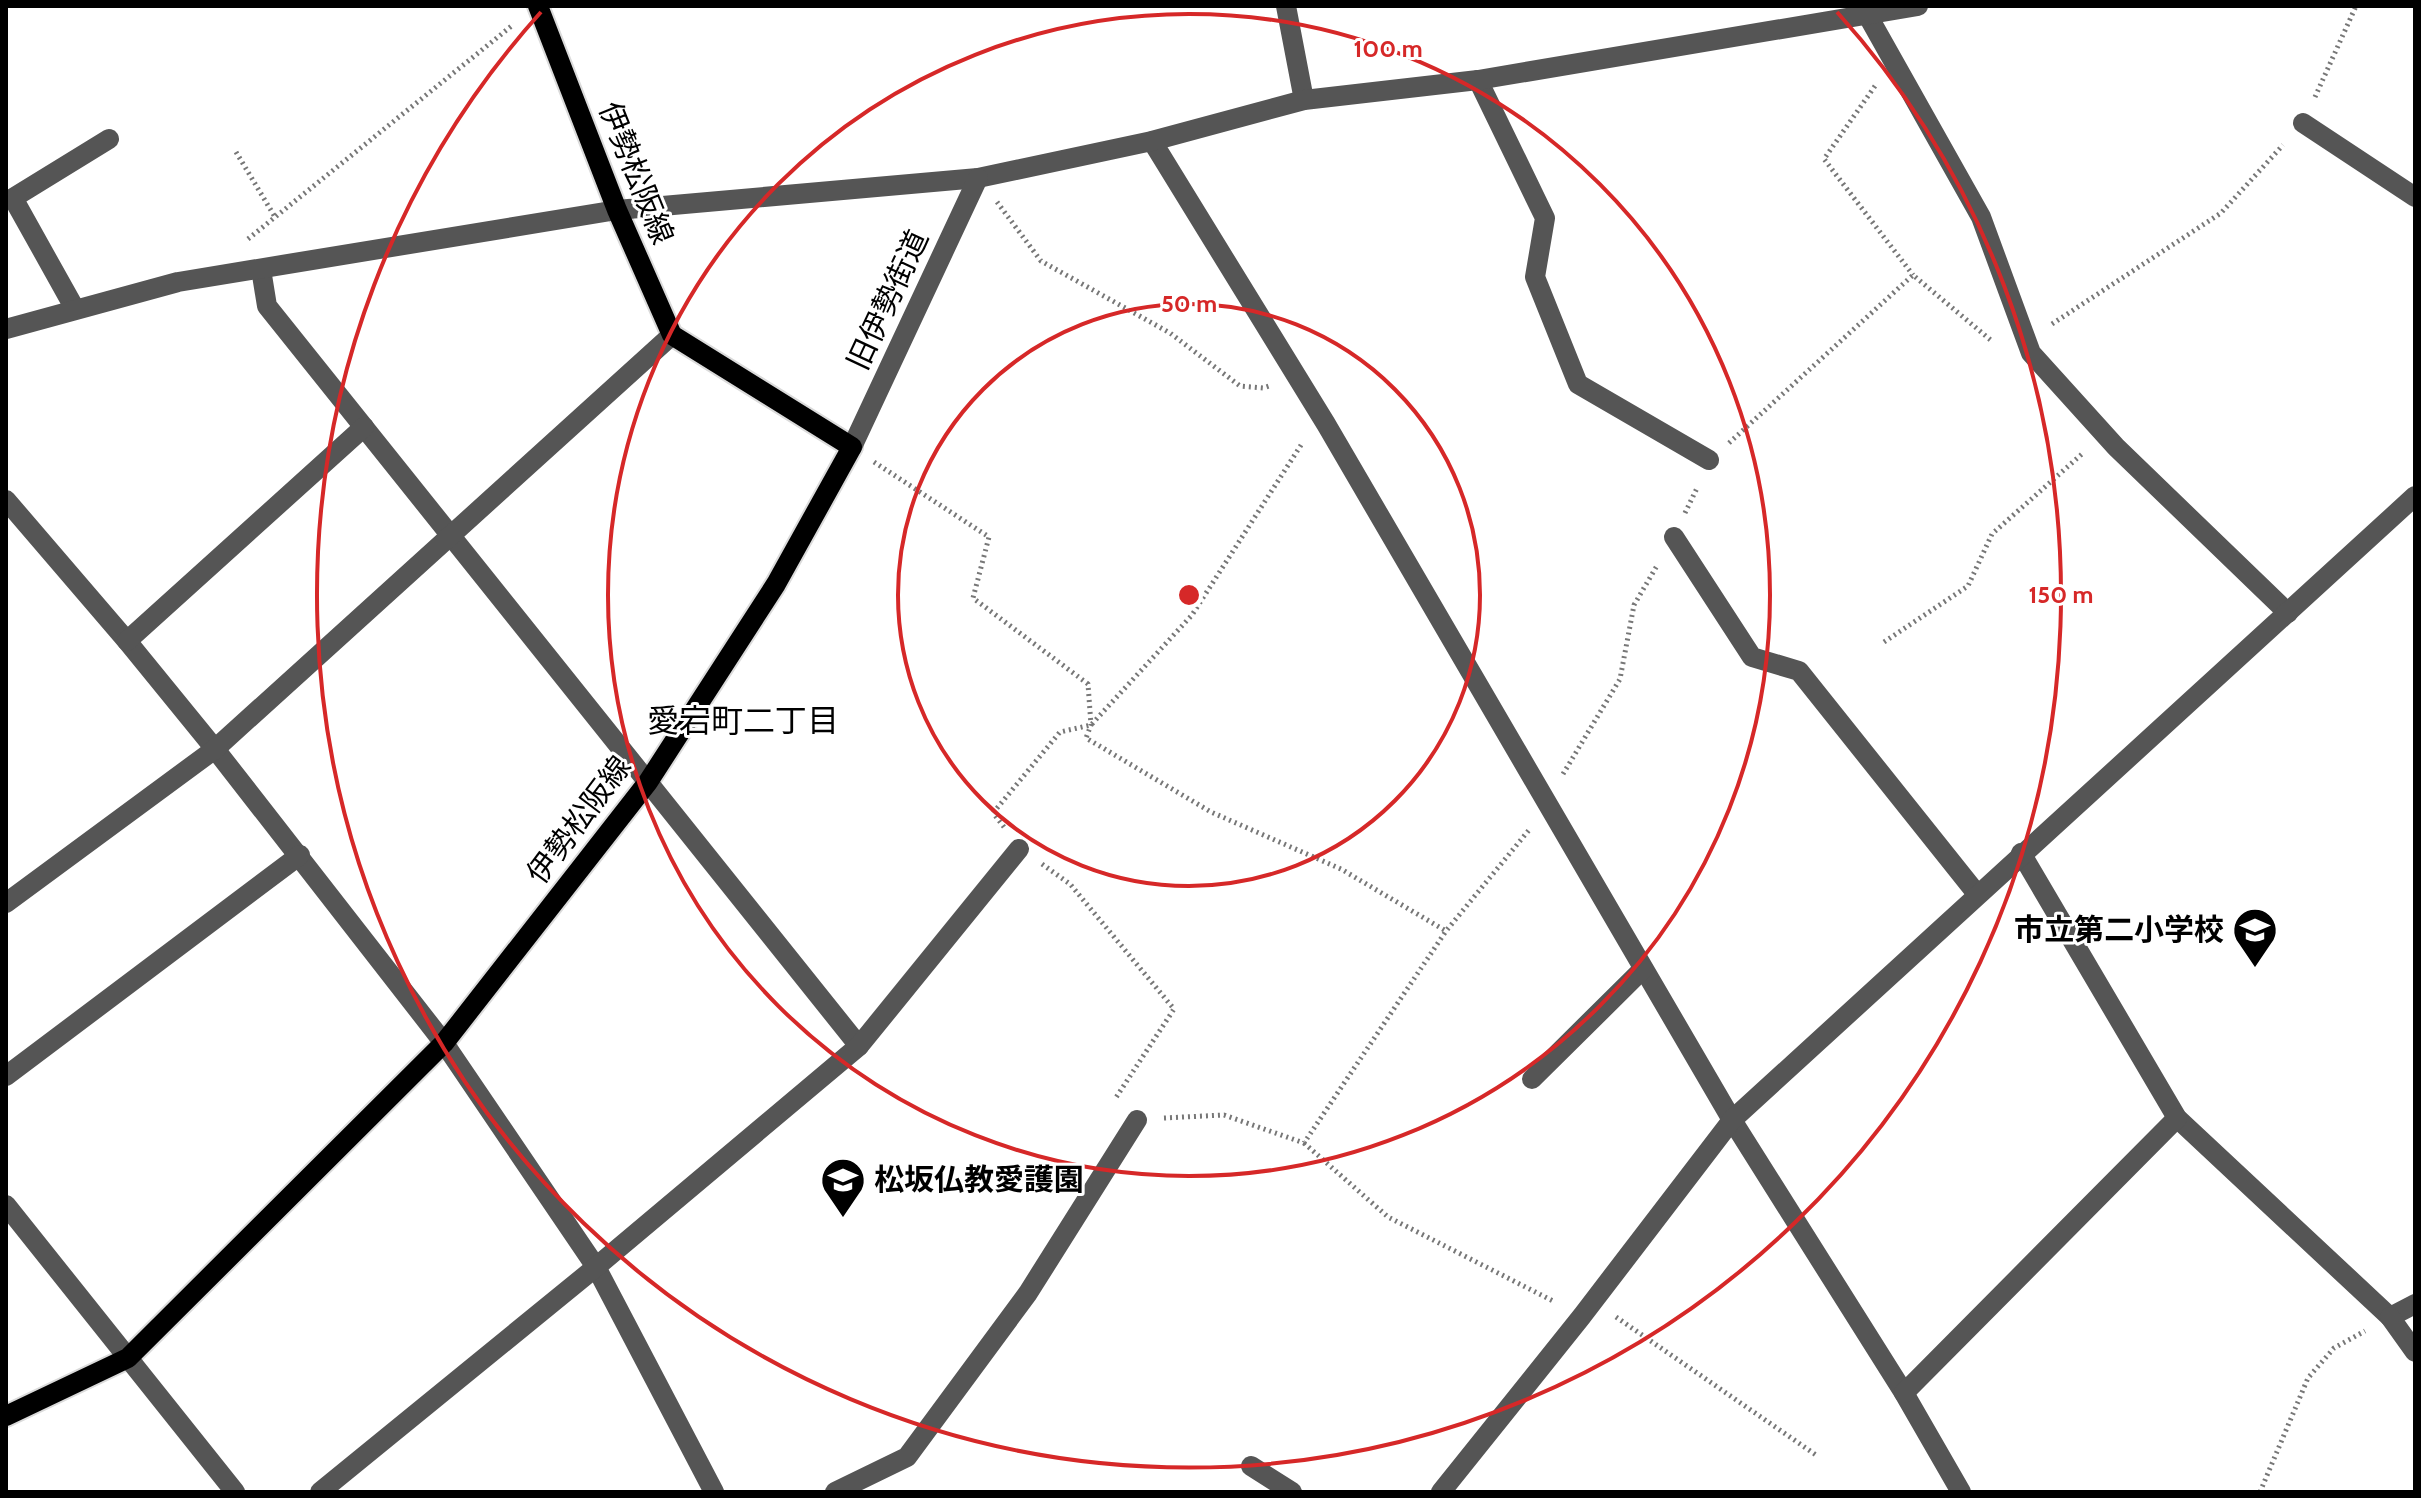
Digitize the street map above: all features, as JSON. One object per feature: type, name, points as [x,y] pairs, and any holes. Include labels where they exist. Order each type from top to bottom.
[{"type":"main road","name":"伊勢松阪線","points":[[531,11],[672,335]]},
{"type":"main road","points":[[672,335],[852,447]]},
{"type":"main road","name":"伊勢松阪線","points":[[6,1416],[128,1358],[444,1043],[648,782],[776,584],[852,447]]},
{"type":"street","points":[[1286,6],[1304,100]]},
{"type":"street","points":[[6,329],[178,282],[617,210],[978,178],[1152,141],[1304,100],[1478,80],[1918,6]]},
{"type":"street","points":[[1868,16],[1981,217],[2031,353],[2104,435],[2288,613]]},
{"type":"street","points":[[1478,80],[1545,218],[1535,277],[1578,384],[1709,460]]},
{"type":"street","points":[[2303,123],[2415,197]]},
{"type":"street","points":[[75,309],[13,198],[109,139]]},
{"type":"street","points":[[1152,141],[1326,424],[1732,1120],[1904,1393],[1961,1492]]},
{"type":"street","name":"旧伊勢街道","points":[[852,447],[978,178]]},
{"type":"street","points":[[261,269],[267,306],[859,1046]]},
{"type":"street","points":[[6,903],[215,749],[672,335]]},
{"type":"street","points":[[127,641],[364,427]]},
{"type":"street","points":[[1441,1492],[1582,1316],[1732,1120],[2415,496]]},
{"type":"street","points":[[9,512],[127,641],[300,855],[444,1043],[596,1267],[714,1492]]},
{"type":"street","points":[[1674,537],[1752,657],[1799,671],[1977,894]]},
{"type":"street","points":[[320,1492],[596,1267],[859,1046],[1019,849]]},
{"type":"street","points":[[2021,853],[2177,1118],[2390,1317],[2415,1352]]},
{"type":"street","points":[[6,1076],[300,855]]},
{"type":"street","points":[[1532,1079],[1643,969]]},
{"type":"street","points":[[1904,1393],[2177,1118]]},
{"type":"street","points":[[835,1492],[907,1457],[1028,1293],[1137,1120]]},
{"type":"street","points":[[6,1205],[235,1492]]},
{"type":"street","points":[[2390,1317],[2415,1304]]},
{"type":"street","points":[[1251,1466],[1292,1492]]},
{"type":"path","points":[[1892,62],[1824,159],[1913,275],[2004,351],[2031,353],[2038,334],[2221,213],[2303,123],[2356,6]]},
{"type":"path","points":[[261,269],[248,239],[531,11]]},
{"type":"path","points":[[236,152],[275,217]]},
{"type":"path","points":[[978,178],[1041,261],[1170,333],[1240,386],[1263,388],[1296,375]]},
{"type":"path","points":[[1091,725],[1060,732],[993,813],[1019,849],[1070,884],[1174,1009],[1114,1098],[1137,1120],[1224,1115],[1304,1143],[1446,931],[1548,807],[1568,765],[1620,679],[1634,605],[1674,537],[1709,460],[1913,275]]},
{"type":"path","points":[[1326,424],[1300,444],[1192,615],[1091,725],[1086,738],[1211,812],[1341,869],[1446,931]]},
{"type":"path","points":[[1884,642],[1968,586],[1992,534],[2104,435]]},
{"type":"path","points":[[852,447],[989,537],[973,598],[1088,684],[1091,725]]},
{"type":"path","points":[[2260,1492],[2308,1378],[2334,1348],[2390,1317]]},
{"type":"place","name":"市立第二小学校","points":[[2255,969]]},
{"type":"place","name":"松坂仏教愛護園","points":[[843,1219]]},
{"type":"district","name":"愛宕町二丁目","points":[[743,721]]}]
